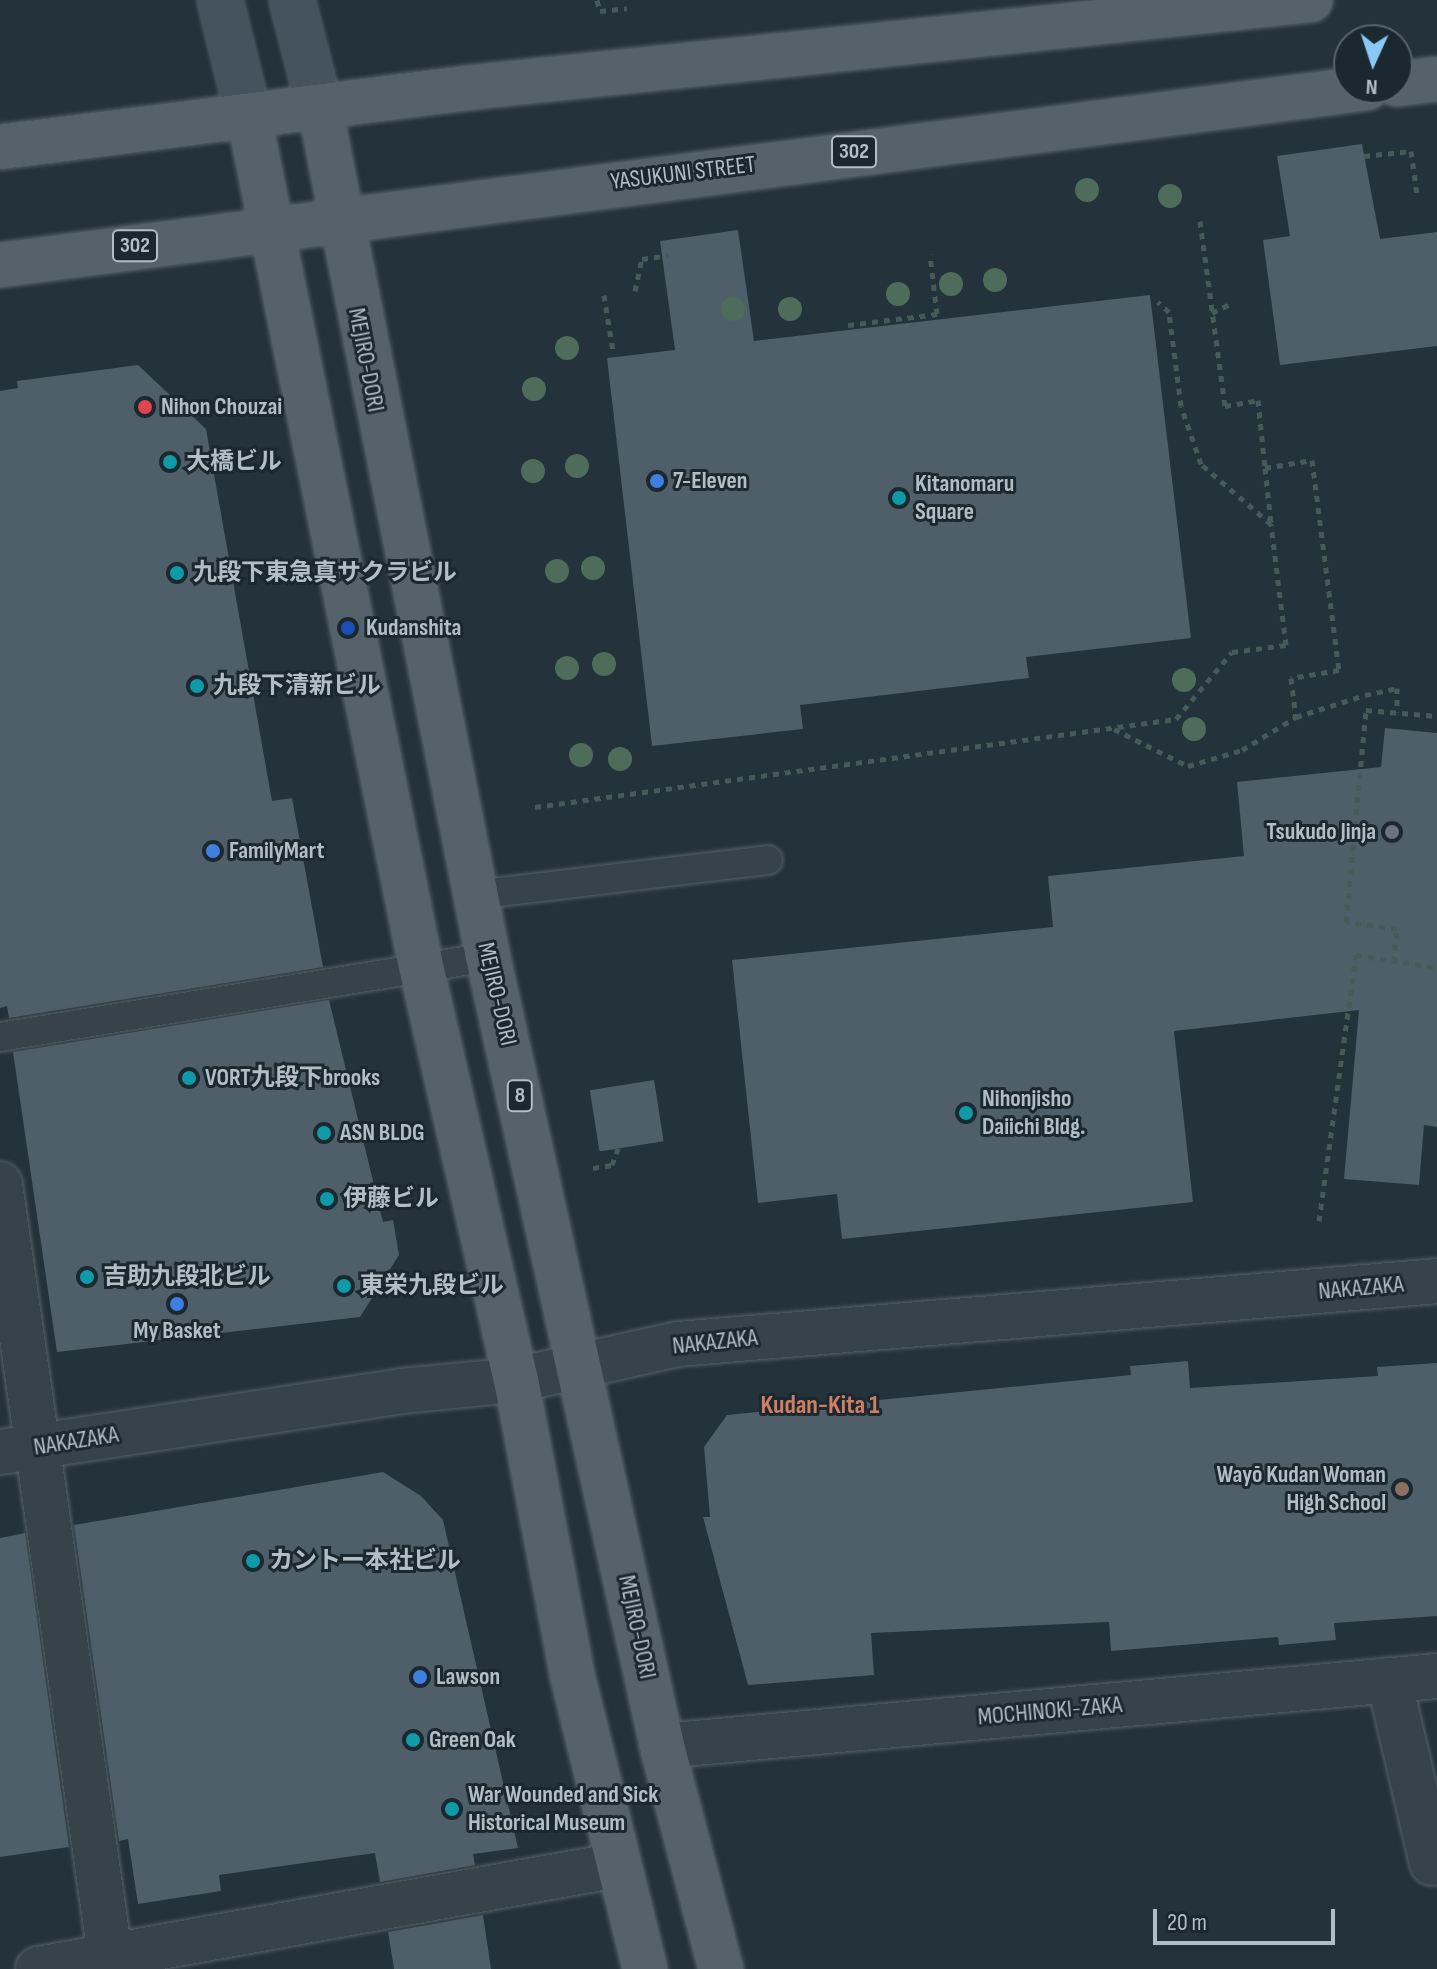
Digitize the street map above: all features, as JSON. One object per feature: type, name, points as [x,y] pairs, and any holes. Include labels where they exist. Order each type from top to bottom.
[{"type":"main road","points":[[220,0],[249,117],[421,966],[516,1380],[568,1659],[645,1969]]},
{"type":"main road","points":[[292,0],[320,108]]},
{"type":"main road","points":[[0,147],[320,108],[1310,0]]},
{"type":"main road","points":[[1413,82],[1437,79]]},
{"type":"main road","name":"YASUKUNI STREET","points":[[0,265],[269,226],[1333,92]]},
{"type":"main road","name":"MEJIRO-DORI","points":[[320,108],[488,957],[582,1365],[662,1746],[721,1969]]},
{"type":"street","points":[[0,1184],[20,1449],[111,1963]]},
{"type":"street","name":"NAKAZAKA","points":[[20,1449],[401,1391],[516,1380],[678,1344],[1437,1281]]},
{"type":"street","name":"MOCHINOKI-ZAKA","points":[[662,1746],[1437,1676]]},
{"type":"street","points":[[1389,1680],[1432,1863]]},
{"type":"street","points":[[38,1969],[111,1963],[618,1865]]},
{"type":"lane","points":[[475,895],[768,860]]},
{"type":"lane","points":[[0,1037],[488,957]]},
{"type":"path","points":[[597,0],[600,11],[627,8]]},
{"type":"path","points":[[1364,156],[1411,151],[1417,194]]},
{"type":"path","points":[[535,807],[1176,719],[1232,652],[1286,645],[1258,400],[1225,406],[1200,221]]},
{"type":"path","points":[[848,325],[937,314],[930,254]]},
{"type":"path","points":[[635,291],[642,259],[669,255]]},
{"type":"path","points":[[604,295],[613,351]]},
{"type":"path","points":[[1158,302],[1169,312],[1181,406],[1201,464],[1271,524]]},
{"type":"path","points":[[1212,313],[1230,304]]},
{"type":"path","points":[[1265,468],[1312,460],[1339,670],[1291,678],[1296,717]]},
{"type":"path","points":[[1111,728],[1188,766],[1242,750],[1296,717],[1397,688],[1397,712]]},
{"type":"path","points":[[1394,962],[1397,929],[1346,922],[1366,710],[1437,716]]},
{"type":"path","points":[[1319,1221],[1356,955],[1437,968]]},
{"type":"path","points":[[593,1168],[612,1165],[620,1143]]},
{"type":"building","points":[[1362,144],[1380,239],[1437,232],[1437,346],[1280,365],[1263,240],[1290,236],[1277,156]]},
{"type":"building","name":"Kitanomaru Square","points":[[738,230],[754,341],[1150,295],[1191,638],[1026,657],[1029,678],[800,705],[803,729],[652,746],[607,358],[675,350],[660,241]]},
{"type":"building","points":[[138,365],[206,429],[272,801],[292,798],[323,967],[9,1018],[7,1006],[0,1008],[0,391],[18,388],[17,381]]},
{"type":"building","name":"Nihonjisho Daiichi Bldg.","points":[[1385,728],[1437,733],[1437,1127],[1424,1125],[1419,1185],[1344,1179],[1359,1010],[1174,1031],[1193,1202],[842,1239],[837,1194],[758,1203],[732,960],[1053,927],[1048,876],[1244,856],[1237,782],[1381,767]]},
{"type":"building","points":[[329,1000],[383,1222],[393,1220],[399,1255],[360,1317],[57,1352],[13,1052]]},
{"type":"building","points":[[654,1080],[664,1141],[599,1151],[590,1090]]},
{"type":"building","points":[[1188,1361],[1190,1388],[1378,1376],[1377,1367],[1437,1363],[1437,1616],[1334,1623],[1336,1640],[1279,1645],[1278,1637],[1111,1651],[1109,1622],[871,1633],[874,1675],[748,1685],[703,1517],[710,1517],[704,1447],[727,1415],[1131,1375],[1130,1366]]},
{"type":"building","points":[[383,1472],[421,1496],[443,1520],[518,1848],[473,1854],[475,1865],[380,1882],[375,1853],[219,1875],[221,1891],[138,1904],[128,1839],[119,1841],[74,1525]]},
{"type":"building","points":[[25,1533],[69,1847],[0,1857],[0,1538]]},
{"type":"building","points":[[483,1915],[491,1969],[394,1969],[388,1932]]},
{"type":"place","name":"Nihon Chouzai","points":[[145,407]]},
{"type":"place","name":"大橋ビル","points":[[170,462]]},
{"type":"place","name":"7-Eleven","points":[[657,481]]},
{"type":"place","name":"Kitanomaru Square","points":[[899,498]]},
{"type":"place","name":"九段下東急真サクラビル","points":[[177,573]]},
{"type":"place","name":"Kudanshita","points":[[348,628]]},
{"type":"place","name":"九段下清新ビル","points":[[197,686]]},
{"type":"place","name":"Tsukudo Jinja","points":[[1392,832]]},
{"type":"place","name":"FamilyMart","points":[[213,851]]},
{"type":"place","name":"VORT九段下brooks","points":[[189,1078]]},
{"type":"place","name":"Nihonjisho Daiichi Bldg.","points":[[966,1113]]},
{"type":"place","name":"ASN BLDG","points":[[324,1133]]},
{"type":"place","name":"伊藤ビル","points":[[327,1199]]},
{"type":"place","name":"吉助九段北ビル","points":[[87,1277]]},
{"type":"place","name":"東栄九段ビル","points":[[344,1286]]},
{"type":"place","name":"My Basket","points":[[177,1304]]},
{"type":"place","name":"Wayō Kudan Woman High School","points":[[1402,1489]]},
{"type":"place","name":"カントー本社ビル","points":[[253,1561]]},
{"type":"place","name":"Lawson","points":[[420,1677]]},
{"type":"place","name":"Green Oak","points":[[413,1740]]},
{"type":"place","name":"War Wounded and Sick Historical Museum","points":[[452,1809]]},
{"type":"district","name":"Kudan-Kita 1","points":[[820,1406]]}]
